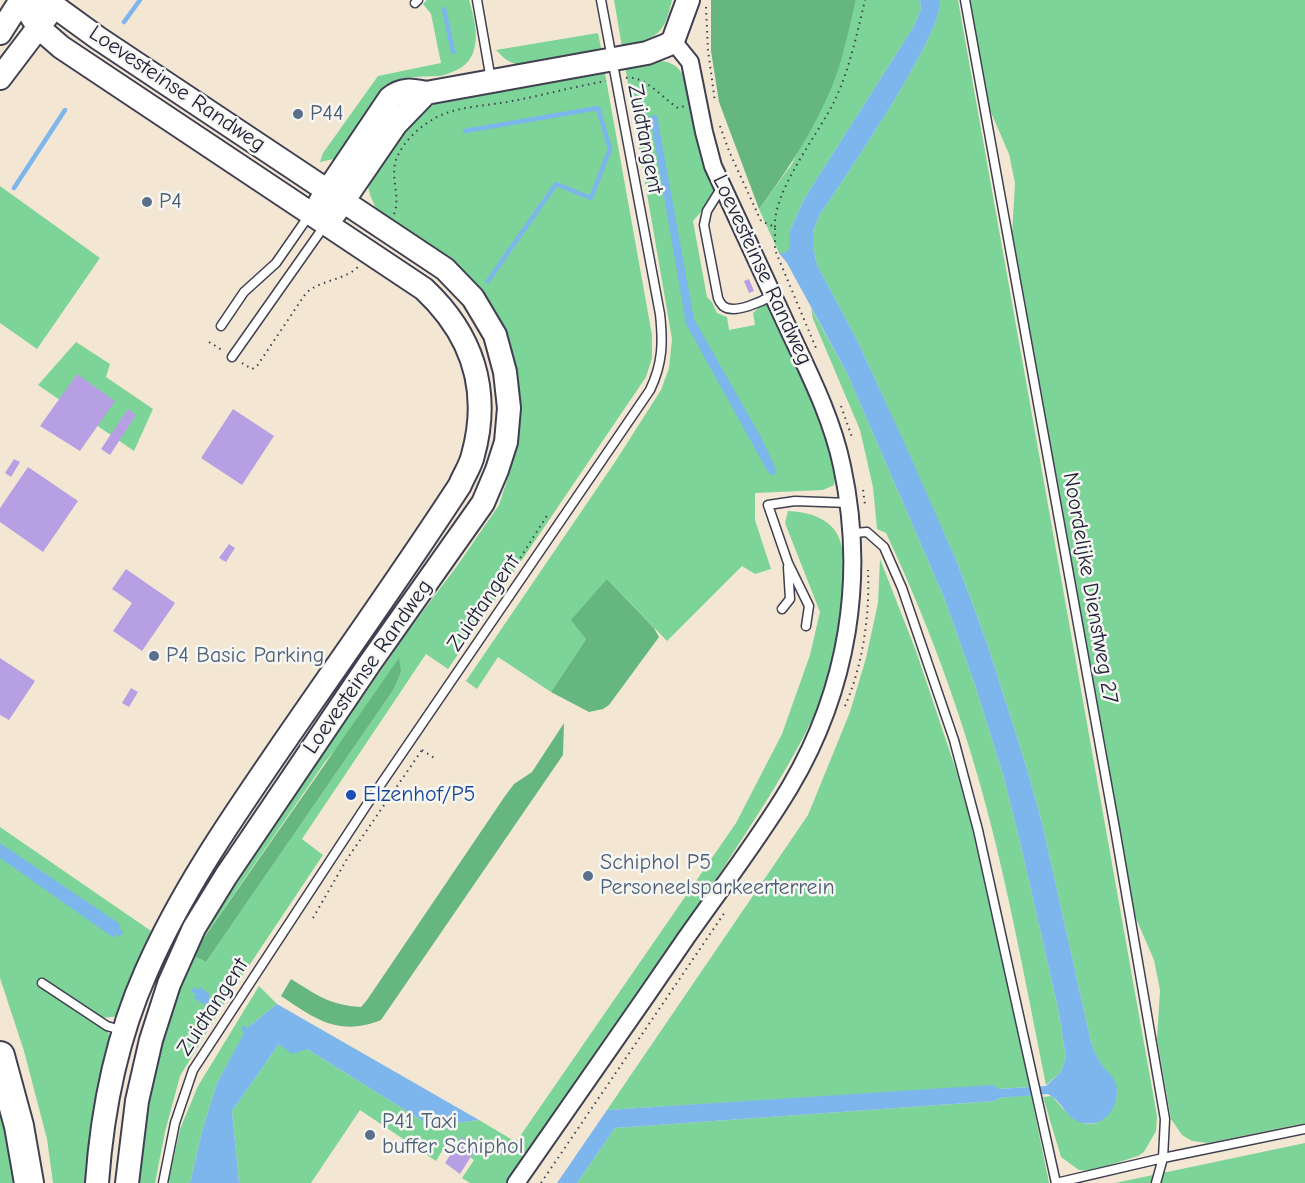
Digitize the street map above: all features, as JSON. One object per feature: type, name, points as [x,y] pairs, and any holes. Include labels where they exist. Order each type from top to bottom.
[{"type":"highway","points":[[0,1056],[19,1126],[29,1183]]},
{"type":"street","name":"Loevesteinse Randweg","points":[[21,0],[56,3],[445,269],[473,298],[495,335],[505,372],[509,408],[506,442],[483,503],[370,663],[226,876],[194,928],[169,984],[151,1040],[137,1101],[127,1183]]},
{"type":"street","name":"Loevesteinse Randweg","points":[[21,0],[38,27],[61,47],[424,289],[444,310],[462,335],[474,365],[479,394],[479,424],[473,457],[460,485],[236,813],[171,916],[145,974],[125,1032],[110,1093],[99,1154],[97,1183]]},
{"type":"street","points":[[0,33],[21,0]]},
{"type":"street","points":[[0,78],[56,3]]},
{"type":"street","points":[[318,219],[396,123],[426,93],[647,52],[673,41],[684,4]]},
{"type":"street","name":"Loevesteinse Randweg","points":[[516,1183],[790,787],[825,714],[845,645],[860,532],[849,503],[834,437],[817,389],[713,166],[690,62],[673,41]]},
{"type":"lane","points":[[477,0],[491,80]]},
{"type":"lane","name":"Zuidtangent","points":[[163,1183],[175,1123],[193,1070],[372,797],[650,390],[659,372],[663,338],[660,314],[601,0]]},
{"type":"lane","name":"Noordelijke Dienstweg 27","points":[[966,0],[1165,1119],[1163,1158],[1156,1183]]},
{"type":"lane","points":[[723,186],[707,211],[704,225],[718,298],[723,307],[731,310],[756,304],[773,295]]},
{"type":"lane","points":[[221,326],[244,292],[276,263],[318,219]]},
{"type":"lane","points":[[232,357],[318,219]]},
{"type":"lane","points":[[806,626],[809,606],[788,563],[768,505],[795,501],[849,503]]},
{"type":"lane","points":[[860,532],[884,547],[902,588],[954,740],[978,830],[1036,1083],[1056,1183],[1305,1129]]},
{"type":"lane","points":[[782,609],[790,599],[788,563]]},
{"type":"lane","points":[[171,916],[194,928]]},
{"type":"lane","points":[[42,983],[108,1026],[125,1032]]},
{"type":"path","points":[[706,0],[708,50],[715,102]]},
{"type":"path","name":"Loevesteinse Randweg","points":[[819,354],[775,250],[776,210],[783,188],[835,101],[856,40],[865,0]]},
{"type":"path","name":"Loevesteinse Randweg","points":[[719,124],[760,221],[775,227]]},
{"type":"path","points":[[837,397],[854,444]]},
{"type":"path","points":[[860,532],[863,490]]},
{"type":"path","points":[[519,559],[548,514]]},
{"type":"path","points":[[842,711],[851,691],[864,637],[869,586],[868,565]]},
{"type":"path","points":[[422,750],[436,759]]},
{"type":"path","points":[[541,1183],[725,911]]},
{"type":"green space","points":[[427,0],[469,0],[476,39],[471,57],[457,70],[444,75],[406,78],[386,85],[369,107],[338,158],[320,162],[323,153],[378,76],[441,63],[431,14],[423,4]]},
{"type":"green space","points":[[614,0],[672,0],[666,22],[657,34],[622,47]]},
{"type":"green space","points":[[711,0],[856,0],[840,65],[831,90],[795,157],[759,209],[719,102],[711,51]]},
{"type":"green space","points":[[856,0],[920,0],[921,9],[914,26],[804,199],[789,233],[789,250],[779,253],[759,209],[792,164],[844,50]]},
{"type":"green space","points":[[940,0],[958,0],[1157,1116],[1156,1131],[1144,1152],[1091,1171],[1079,1170],[1061,1157],[1043,1097],[1052,1096],[1078,1121],[1093,1124],[1108,1113],[1113,1106],[1117,1092],[1114,1082],[1101,1065],[1091,1042],[1042,823],[1027,769],[988,646],[957,562],[857,340],[817,265],[813,246],[813,232],[819,216],[869,141],[910,73],[937,17]]},
{"type":"green space","points":[[969,0],[1305,0],[1305,1123],[1208,1143],[1192,1141],[1182,1135],[1171,1119],[1157,1039],[1160,990],[1154,960],[1135,916],[1012,234],[1015,183],[1009,154],[989,108]]},
{"type":"green space","points":[[598,33],[602,52],[534,65],[516,64],[507,60],[496,50]]},
{"type":"green space","points":[[651,61],[669,63],[677,67],[683,75],[690,92],[701,152],[714,186],[711,199],[693,221],[707,297],[717,313],[727,317],[729,330],[755,325],[753,313],[760,306],[767,304],[825,429],[836,472],[834,485],[823,490],[755,493],[755,520],[771,569],[755,574],[742,566],[667,641],[607,579],[586,639],[551,692],[498,657],[477,689],[466,681],[615,462],[661,390],[669,368],[672,339],[625,66]]},
{"type":"green space","points":[[604,68],[652,335],[652,358],[646,377],[448,669],[426,654],[302,839],[323,855],[232,991],[180,1076],[165,1132],[155,1183],[132,1183],[150,1064],[188,952],[408,631],[499,505],[511,468],[513,427],[502,343],[377,211],[367,181],[407,119],[444,99]],"holes":[[[401,672],[394,689],[206,962],[192,955],[325,762]]]},
{"type":"green space","points":[[0,186],[100,258],[37,349],[0,323]]},
{"type":"green space","points":[[811,308],[847,373],[945,600],[1004,778],[1059,1013],[1066,1058],[1060,1073],[1046,1085],[1003,875],[986,805],[962,725],[935,647],[903,571],[886,533],[877,529],[873,487],[860,430],[813,319]]},
{"type":"green space","points":[[76,342],[110,364],[106,377],[153,409],[134,451],[38,385]]},
{"type":"green space","points":[[788,511],[801,512],[823,520],[833,528],[841,542],[844,562],[842,612],[833,662],[820,703],[787,767],[745,834],[512,1183],[470,1183],[462,1178],[474,1160],[448,1141],[436,1161],[360,1110],[311,1183],[239,1183],[232,1111],[279,1044],[307,1049],[431,1126],[479,1120],[516,1142],[736,823],[782,734],[810,655],[820,612],[785,523]]},
{"type":"green space","points":[[880,559],[916,651],[957,773],[971,824],[1030,1087],[999,1089],[993,1086],[607,1110],[808,815],[850,712],[866,658],[878,603]]},
{"type":"green space","points":[[607,579],[654,628],[659,637],[609,705],[589,712],[551,692],[586,639],[571,620]]},
{"type":"green space","points":[[399,658],[401,672],[394,689],[206,962],[192,955]]},
{"type":"green space","points":[[564,723],[563,755],[381,1020],[366,1025],[340,1026],[305,1012],[281,996],[291,979],[332,1001],[361,1007],[505,796],[514,784],[532,772]]},
{"type":"green space","points":[[0,827],[154,933],[122,1016],[101,1018],[41,978],[37,984],[108,1032],[113,1046],[91,1183],[53,1183],[47,1139],[24,1051],[0,978]]},
{"type":"green space","points":[[259,986],[277,1004],[247,1028],[217,1083],[202,1131],[190,1183],[168,1183],[180,1129],[198,1086]]},
{"type":"green space","points":[[0,1093],[18,1183],[0,1183]]},
{"type":"green space","points":[[1031,1095],[1049,1183],[577,1183],[615,1128],[995,1101],[999,1098]]},
{"type":"green space","points":[[1305,1143],[1305,1183],[1115,1183]]},
{"type":"water","points":[[920,0],[940,0],[937,17],[910,73],[890,107],[819,216],[813,232],[813,246],[817,265],[857,340],[957,562],[988,646],[1042,823],[1091,1042],[1100,1062],[1112,1077],[1117,1088],[1115,1104],[1103,1119],[1090,1124],[1074,1119],[1048,1094],[999,1098],[995,1101],[615,1128],[577,1183],[557,1183],[607,1110],[993,1085],[999,1089],[1046,1086],[1060,1073],[1066,1058],[1059,1013],[1004,778],[945,600],[847,373],[787,263],[779,253],[785,253],[789,249],[789,233],[804,199],[914,26],[921,9]]},
{"type":"water","points":[[650,116],[657,116],[694,319],[762,439],[776,474],[772,475],[768,472],[686,324]]},
{"type":"water","points":[[0,843],[120,924],[119,928],[123,932],[120,937],[116,934],[114,938],[0,858]]},
{"type":"water","points":[[194,987],[198,990],[200,987],[210,994],[208,997],[212,1000],[208,1005],[194,998],[196,995],[191,991]]},
{"type":"water","points":[[277,1004],[479,1120],[431,1126],[307,1049],[292,1054],[279,1044],[232,1111],[239,1183],[190,1183],[202,1131],[217,1083],[244,1033],[241,1029],[244,1025],[247,1028]]},
{"type":"building","points":[[749,279],[754,291],[749,293],[744,281]]},
{"type":"building","points":[[77,374],[115,401],[80,451],[40,426]]},
{"type":"building","points":[[128,409],[136,415],[110,455],[101,449]]},
{"type":"building","points":[[233,409],[274,436],[242,485],[201,458]]},
{"type":"building","points":[[14,459],[20,462],[11,477],[5,473]]},
{"type":"building","points":[[28,467],[78,501],[43,552],[0,522],[0,508]]},
{"type":"building","points":[[229,544],[235,548],[226,562],[219,558]]},
{"type":"building","points":[[126,569],[175,603],[142,651],[113,631],[132,603],[112,589]]},
{"type":"building","points":[[0,658],[35,681],[9,720],[0,715]]},
{"type":"building","points":[[131,688],[138,692],[129,707],[122,703]]},
{"type":"building","points":[[462,1137],[477,1147],[460,1174],[445,1163]]},
{"type":"waterway","points":[[124,22],[140,0]]},
{"type":"waterway","points":[[444,9],[453,52]]},
{"type":"waterway","points":[[465,131],[598,108],[610,149],[591,198],[556,184],[488,281]]},
{"type":"waterway","points":[[14,188],[65,110]]},
{"type":"place","name":"P44","points":[[298,114]]},
{"type":"place","name":"P4","points":[[147,202]]},
{"type":"place","name":"P4 Basic Parking","points":[[154,656]]},
{"type":"place","name":"Elzenhof/P5","points":[[351,795]]},
{"type":"place","name":"Schiphol P5 Personeelsparkeerterrein","points":[[588,876]]},
{"type":"place","name":"P41 Taxi buffer Schiphol","points":[[370,1135]]}]
